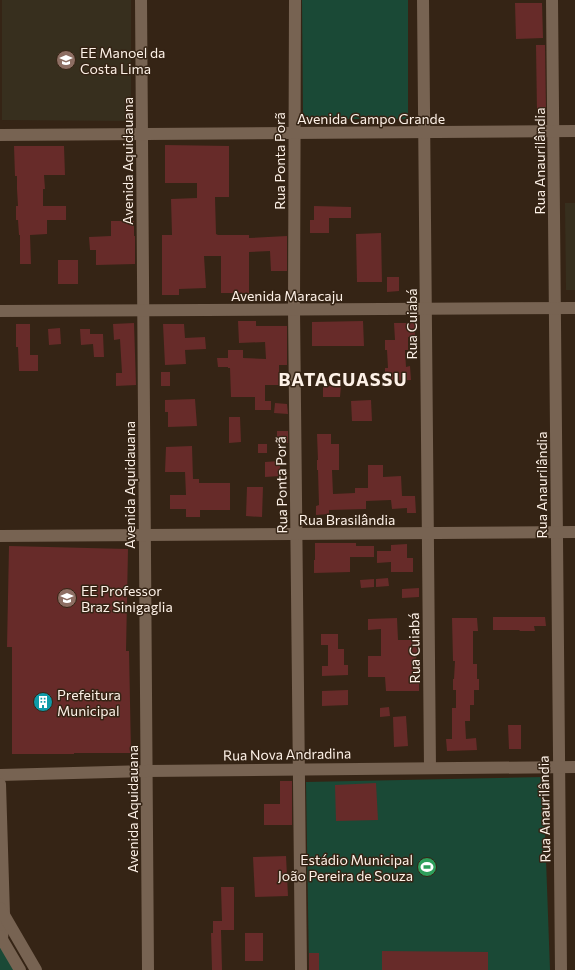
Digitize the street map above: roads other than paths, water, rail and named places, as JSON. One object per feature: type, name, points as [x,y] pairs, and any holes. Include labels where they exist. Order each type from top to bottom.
[{"type":"street","name":"Avenida Aquidauana","points":[[141,0],[148,970]]},
{"type":"street","name":"Rua Ponta Porã","points":[[295,0],[294,310],[301,970]]},
{"type":"street","name":"Rua Cuiabá","points":[[424,0],[430,768]]},
{"type":"street","name":"Rua Anaurilândia","points":[[552,0],[560,970]]},
{"type":"street","name":"Avenida Campo Grande","points":[[0,134],[575,131]]},
{"type":"street","name":"Avenida Maracaju","points":[[0,311],[575,308]]},
{"type":"street","name":"Rua Brasilândia","points":[[0,536],[575,532]]},
{"type":"street","name":"Rua Nova Andradina","points":[[0,774],[299,769],[575,767]]},
{"type":"street","points":[[0,784],[1,938],[20,970]]},
{"type":"street","points":[[2,912],[36,970]]},
{"type":"place","name":"EE Manoel da Costa Lima","points":[[66,60]]},
{"type":"place","name":"EE Professor Braz Sinigaglia","points":[[67,598]]},
{"type":"place","name":"Prefeitura Municipal","points":[[43,702]]},
{"type":"place","name":"Estádio Municipal João Pereira de Souza","points":[[427,867]]},
{"type":"district","name":"BATAGUASSU","points":[[343,379]]}]
